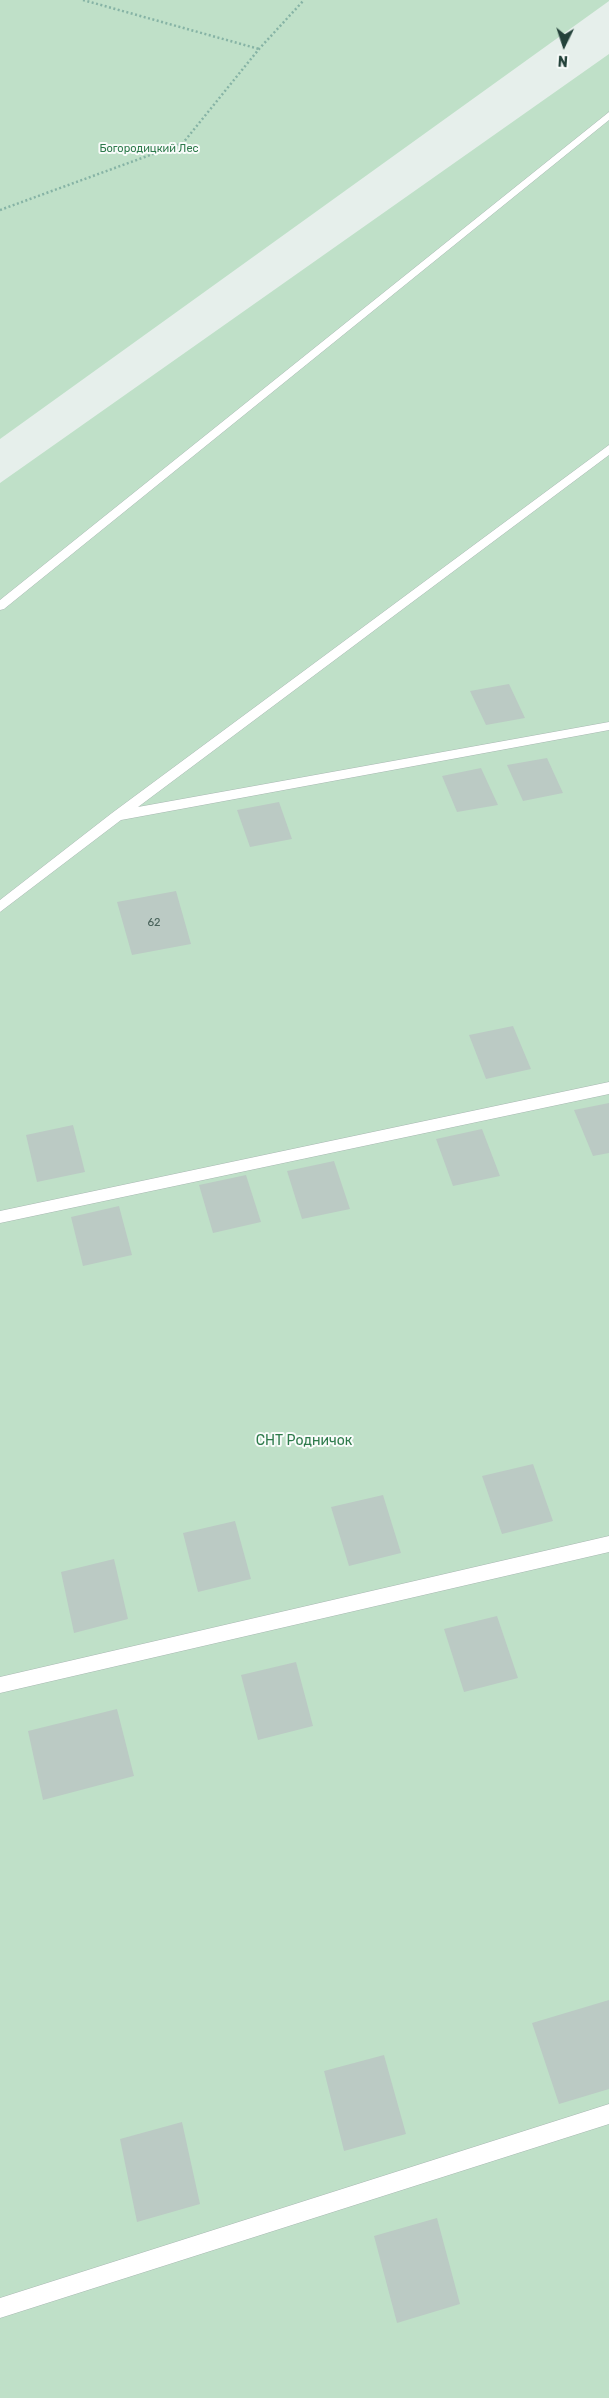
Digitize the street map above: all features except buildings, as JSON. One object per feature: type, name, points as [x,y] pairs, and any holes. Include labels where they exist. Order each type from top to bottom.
[{"type":"street","points":[[0,606],[609,114]]},
{"type":"street","points":[[0,907],[117,816],[609,449]]},
{"type":"street","points":[[117,816],[609,726]]},
{"type":"street","points":[[0,1217],[609,1088]]},
{"type":"street","points":[[0,1685],[609,1544]]},
{"type":"street","points":[[0,2308],[609,2114]]},
{"type":"path","points":[[83,0],[259,49]]},
{"type":"path","points":[[0,210],[183,143],[259,49],[304,0]]},
{"type":"green space","name":"Богородицкий Лес","points":[[0,0],[609,0],[609,1],[0,439]]},
{"type":"green space","name":"СНТ Родничок","points":[[609,54],[609,2398],[0,2398],[0,483]]}]
